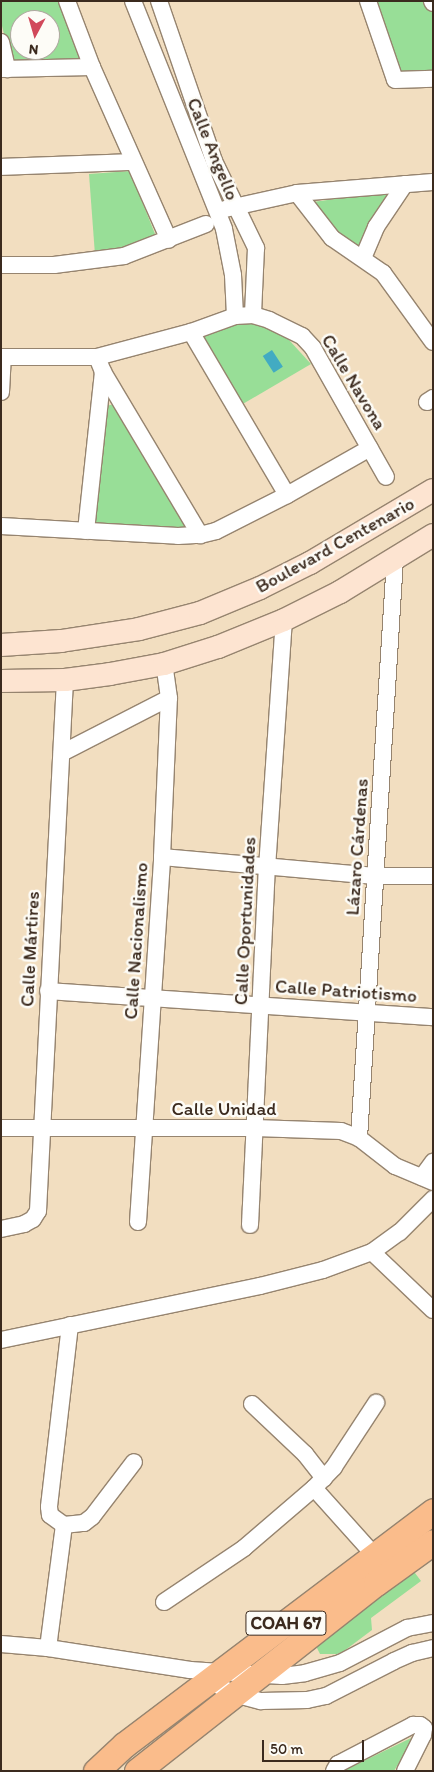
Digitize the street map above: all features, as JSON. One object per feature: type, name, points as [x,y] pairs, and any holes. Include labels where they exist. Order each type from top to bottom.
[{"type":"main road","name":"Boulevard Centenario","points":[[1,645],[61,641],[140,629],[200,613],[260,588],[310,563],[433,490]]},
{"type":"main road","name":"Boulevard Centenario","points":[[1,682],[64,680],[164,664],[218,647],[284,620],[340,592],[433,535]]},
{"type":"main road","name":"COAH 67","points":[[137,1771],[259,1674],[433,1511]]},
{"type":"main road","name":"COAH 67","points":[[96,1771],[206,1674],[371,1568],[433,1542]]},
{"type":"street","points":[[68,1],[92,67],[169,240]]},
{"type":"street","name":"Calle Angello","points":[[133,1],[211,217],[231,257],[234,316]]},
{"type":"street","name":"Calle Angello","points":[[159,1],[214,161],[256,248],[254,315]]},
{"type":"street","points":[[368,1],[395,80],[433,79]]},
{"type":"street","points":[[1,42],[4,69],[92,67]]},
{"type":"street","points":[[1,167],[133,162]]},
{"type":"street","points":[[1,265],[89,262],[124,256],[169,240],[235,206],[297,193],[433,182]]},
{"type":"street","points":[[363,258],[376,228],[405,184]]},
{"type":"street","points":[[297,193],[332,238],[376,266],[388,279],[433,342]]},
{"type":"street","name":"Calle Navona","points":[[1,392],[2,357],[100,365],[234,316],[254,315],[282,324],[302,336],[308,342],[386,477]]},
{"type":"street","points":[[192,332],[287,495]]},
{"type":"street","points":[[86,531],[100,365]]},
{"type":"street","points":[[100,365],[200,535]]},
{"type":"street","name":"Calle Navona","points":[[1,526],[178,536],[200,535],[216,531],[287,495],[370,448]]},
{"type":"street","name":"Lázaro Cárdenas","points":[[359,1138],[395,559]]},
{"type":"street","name":"Calle Oportunidades","points":[[250,1225],[267,868],[284,620]]},
{"type":"street","name":"Calle Nacionalismo","points":[[138,1222],[162,857],[168,698],[164,664]]},
{"type":"street","name":"Calle Mártires","points":[[1,1229],[32,1219],[38,1211],[62,753],[64,680]]},
{"type":"street","points":[[62,753],[168,698]]},
{"type":"street","points":[[162,857],[267,868],[375,876],[433,876]]},
{"type":"street","name":"Calle Patriotismo","points":[[48,992],[433,1017]]},
{"type":"street","name":"Calle Unidad","points":[[1,1128],[255,1128],[341,1131],[359,1138],[395,1166],[428,1179]]},
{"type":"street","points":[[428,1179],[433,1162]]},
{"type":"street","points":[[1,1340],[260,1286],[323,1270],[372,1252],[400,1232],[433,1199]]},
{"type":"street","points":[[372,1252],[433,1310]]},
{"type":"street","points":[[70,1325],[49,1507],[50,1514],[64,1525],[84,1523],[92,1517],[134,1462]]},
{"type":"street","points":[[164,1602],[244,1548],[319,1483],[376,1403]]},
{"type":"street","points":[[252,1404],[305,1454],[319,1483],[371,1568]]},
{"type":"street","points":[[48,1648],[64,1525]]},
{"type":"street","points":[[1,1644],[48,1648],[206,1674],[282,1676],[305,1673],[340,1662],[407,1628],[433,1623]]},
{"type":"street","points":[[407,1628],[412,1653]]},
{"type":"street","points":[[206,1674],[234,1694],[261,1701],[307,1700],[326,1696],[343,1689],[412,1653],[433,1648]]},
{"type":"street","points":[[305,1673],[307,1700]]},
{"type":"street","points":[[334,1771],[338,1764],[413,1725],[420,1725],[424,1728],[423,1735],[404,1771]]},
{"type":"green space","points":[[1,1],[58,1],[80,58],[12,66],[10,60],[60,60],[60,10],[10,10],[10,58],[1,22]]},
{"type":"green space","points":[[373,1],[427,1],[433,11],[433,73],[397,78]]},
{"type":"green space","points":[[130,171],[157,239],[95,255],[89,174]]},
{"type":"green space","points":[[393,191],[358,252],[334,236],[313,202]]},
{"type":"green space","points":[[237,322],[256,322],[279,329],[311,364],[241,405],[197,334]]},
{"type":"green space","points":[[116,404],[188,532],[91,529],[105,406]]},
{"type":"green space","points":[[412,1569],[421,1581],[371,1618],[372,1630],[344,1651],[337,1654],[320,1654],[316,1646],[317,1642]]},
{"type":"green space","points":[[411,1738],[409,1746],[394,1771],[343,1771]]},
{"type":"water","points":[[272,350],[283,367],[274,373],[263,356]]}]
